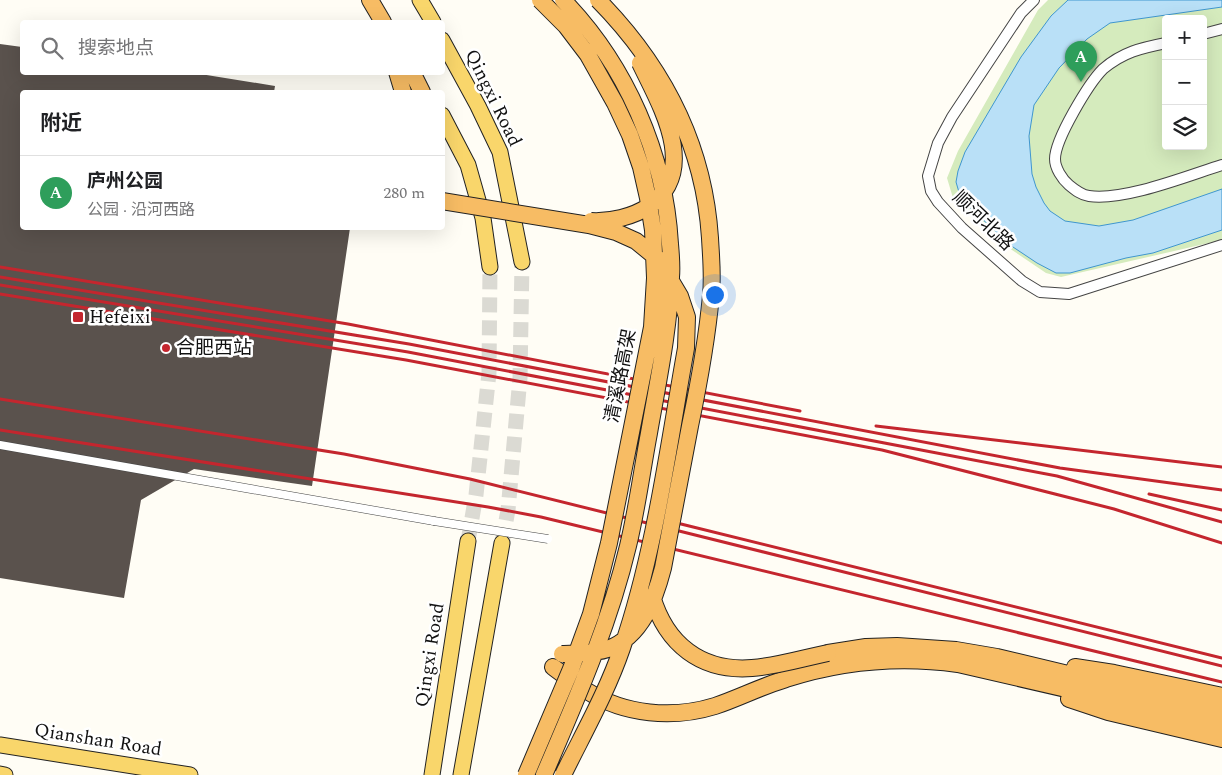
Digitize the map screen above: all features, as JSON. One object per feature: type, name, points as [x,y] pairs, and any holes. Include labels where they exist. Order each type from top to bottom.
[{"type":"highway","points":[[360,0],[369,20]]},
{"type":"highway","points":[[370,0],[382,20]]},
{"type":"highway","name":"清溪路高架","points":[[526,775],[572,669],[593,605],[609,543],[652,327],[655,278],[653,230],[648,198],[641,167],[630,135],[615,103],[588,56],[566,26],[540,0]]},
{"type":"highway","name":"清溪路高架","points":[[544,775],[587,675],[606,621],[628,546],[667,329],[672,275],[669,226],[664,194],[657,163],[645,129],[630,94],[599,44],[579,17],[563,0]]},
{"type":"highway","points":[[447,202],[559,220],[596,222],[627,217],[642,211],[655,202],[665,191],[672,175],[675,158],[672,139],[656,96],[637,57],[604,5]]},
{"type":"highway","points":[[604,5],[643,52],[668,90],[686,129],[705,191],[711,249],[711,293],[704,353],[668,538],[657,590],[650,610],[625,640],[608,649],[557,660],[588,692],[616,706],[659,714],[715,706],[785,679],[834,666],[869,662],[929,660],[958,664],[1222,725]]},
{"type":"highway","points":[[398,75],[402,90]]},
{"type":"highway","points":[[414,75],[421,90]]},
{"type":"highway","points":[[447,202],[589,225],[616,232],[636,241],[658,259],[680,296],[687,317],[686,348],[649,548],[634,611],[622,650],[607,685],[562,775]]},
{"type":"highway","points":[[649,548],[652,597],[657,614],[666,631],[688,652],[702,660],[720,666],[752,668],[828,653],[866,648],[889,646],[926,647],[1114,672],[1222,696]]},
{"type":"highway","points":[[997,657],[1111,686],[1222,711]]},
{"type":"highway","points":[[996,673],[1108,712],[1222,739]]},
{"type":"main road","points":[[378,0],[390,20]]},
{"type":"main road","points":[[420,0],[432,20]]},
{"type":"main road","name":"Qingxi Road","points":[[445,46],[478,106],[500,152],[522,262]]},
{"type":"main road","points":[[422,75],[430,90]]},
{"type":"main road","points":[[445,122],[468,165],[483,218],[490,267]]},
{"type":"main road","name":"Qingxi Road","points":[[432,775],[468,541]]},
{"type":"main road","points":[[462,775],[502,543]]},
{"type":"main road","name":"Qianshan Road","points":[[0,745],[190,775]]},
{"type":"main road","points":[[0,774],[6,775]]},
{"type":"street","name":"顺河北路","points":[[1034,0],[1021,14],[952,117],[938,143],[928,176],[931,191],[938,202],[962,228],[1022,281],[1040,292],[1069,294],[1222,245]]},
{"type":"street","points":[[1207,33],[1222,29]]},
{"type":"street","points":[[1162,44],[1125,53],[1104,68],[1095,78],[1058,142],[1055,161],[1058,171],[1076,191],[1087,196],[1101,196],[1135,192],[1222,165]]},
{"type":"street","points":[[0,445],[434,521],[548,539]]},
{"type":"green space","points":[[1048,0],[1222,0],[1222,240],[1061,277],[1046,273],[1006,246],[953,198],[947,178],[958,151],[1038,10]]},
{"type":"water","points":[[1068,0],[1222,0],[1222,7],[1110,23],[1087,39],[1059,68],[1034,105],[1029,136],[1032,174],[1036,187],[1050,211],[1065,221],[1099,226],[1133,220],[1222,189],[1222,230],[1153,253],[1070,273],[1056,273],[1010,245],[961,199],[956,182],[965,152],[1021,57],[1051,16]]},
{"type":"building","name":"合肥西站","points":[[0,44],[20,47],[20,75],[207,75],[275,86],[274,90],[20,90],[20,230],[350,230],[312,486],[194,469],[141,500],[124,598],[0,578]]},
{"type":"tunnel","points":[[502,543],[508,510],[520,378],[522,262]]},
{"type":"tunnel","points":[[468,541],[476,495],[489,373],[490,267]]},
{"type":"railway","points":[[0,267],[348,324],[800,411]]},
{"type":"railway","points":[[0,277],[409,344],[1060,468],[1222,490]]},
{"type":"railway","points":[[0,285],[408,352],[1057,476],[1222,522]]},
{"type":"railway","points":[[0,294],[406,360],[882,450],[1114,509],[1222,543]]},
{"type":"railway","points":[[0,399],[344,454],[470,479],[1222,666]]},
{"type":"railway","points":[[876,426],[1222,467]]},
{"type":"railway","points":[[0,430],[541,517],[1222,682]]},
{"type":"railway","points":[[1149,494],[1222,510]]},
{"type":"railway","points":[[681,524],[1222,658]]},
{"type":"place","name":"庐州公园","points":[[1081,82]]},
{"type":"place","name":"Hefeixi","points":[[78,317]]},
{"type":"place","name":"合肥西站","points":[[166,348]]}]
